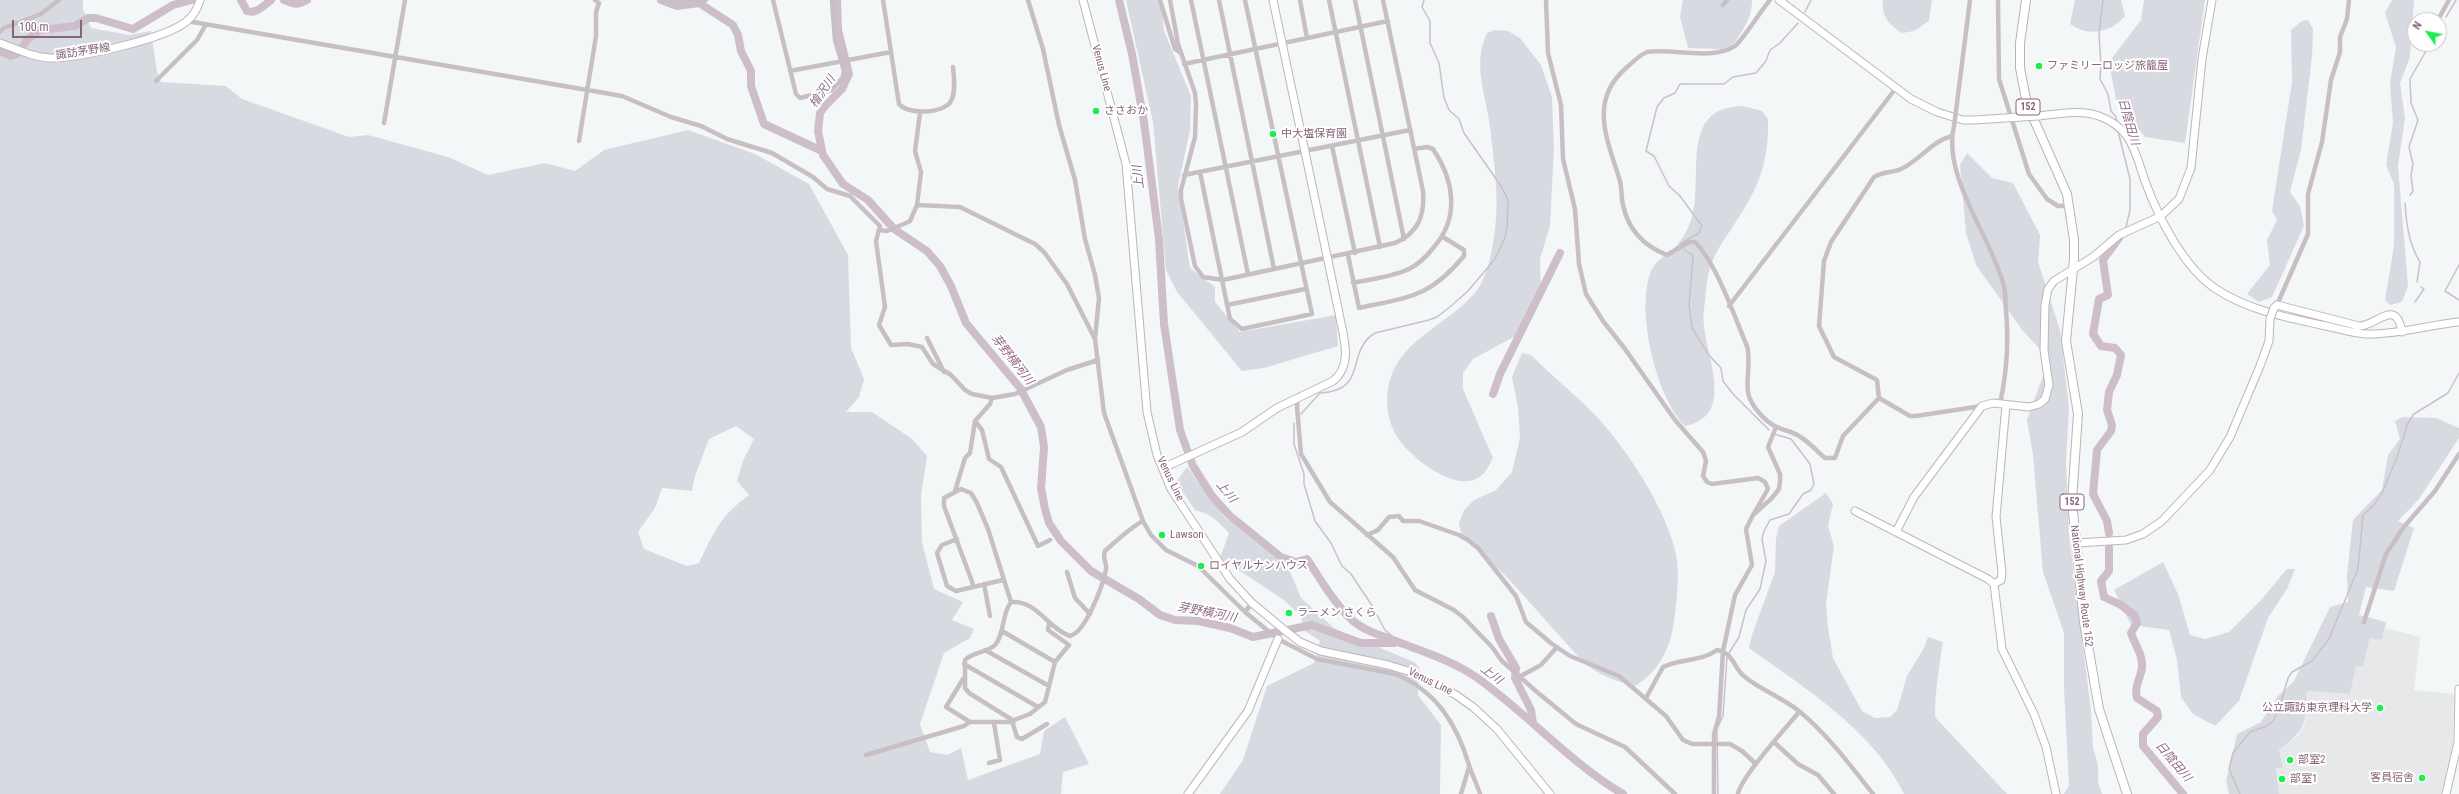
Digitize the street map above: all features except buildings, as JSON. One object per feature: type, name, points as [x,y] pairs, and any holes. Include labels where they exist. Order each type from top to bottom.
[{"type":"highway","name":"National Highway Route 152","points":[[2026,0],[2020,43],[2020,68],[2027,104],[2067,194],[2074,240],[2073,269],[2066,341],[2078,414],[2072,501],[2084,622],[2099,709],[2127,794]]},
{"type":"street","points":[[0,32],[4,28],[41,14],[59,0]]},
{"type":"street","points":[[384,124],[405,0]]},
{"type":"street","points":[[579,142],[596,36],[596,12],[599,3],[595,0]]},
{"type":"street","points":[[669,0],[706,0]]},
{"type":"street","points":[[773,0],[797,97],[800,98],[825,93],[839,84],[844,71],[835,40],[832,0]]},
{"type":"street","points":[[883,0],[899,104],[902,107],[920,113],[947,107],[952,101],[954,78],[952,67]]},
{"type":"street","points":[[1028,0],[1043,49],[1058,118],[1075,180],[1085,238],[1095,274],[1099,298],[1095,339],[1104,413],[1143,521],[1151,535],[1166,550],[1198,566],[1244,612],[1277,638],[1316,659],[1395,674],[1413,682],[1429,694],[1457,730],[1469,767],[1480,794]]},
{"type":"street","name":"Venus Line","points":[[1082,0],[1126,164],[1147,412],[1151,433],[1166,466],[1171,488],[1221,567],[1252,603],[1272,620],[1300,642],[1321,651],[1388,665],[1410,672],[1456,695],[1474,707],[1497,729],[1550,794]]},
{"type":"street","points":[[1160,0],[1175,50],[1180,53]]},
{"type":"street","points":[[1170,0],[1180,53],[1195,93],[1196,104],[1195,137],[1184,175],[1181,199],[1195,266],[1203,277],[1223,280],[1299,263],[1348,255],[1354,252],[1380,247],[1404,240],[1413,233],[1418,225],[1424,202],[1383,0]]},
{"type":"street","points":[[1191,0],[1202,60],[1248,274]]},
{"type":"street","points":[[1219,0],[1274,269]]},
{"type":"street","points":[[1200,172],[1230,319],[1242,329],[1312,314],[1299,263],[1279,156],[1245,0]]},
{"type":"street","points":[[1166,466],[1242,432],[1276,408],[1333,381],[1339,376],[1345,364],[1346,347],[1306,151],[1281,43],[1273,0]]},
{"type":"street","points":[[1300,0],[1307,38]]},
{"type":"street","points":[[1329,0],[1380,247]]},
{"type":"street","points":[[1355,0],[1404,240]]},
{"type":"street","points":[[1546,0],[1548,23],[1547,43],[1561,105],[1563,159],[1575,209],[1579,264],[1586,294],[1602,321],[1625,349],[1675,420],[1703,452],[1706,461],[1703,476],[1707,482],[1712,484],[1758,478],[1765,482],[1768,489],[1746,529],[1752,565],[1736,595],[1724,652],[1719,717],[1714,734],[1714,794]]},
{"type":"street","points":[[1723,6],[1727,0]]},
{"type":"street","points":[[1770,0],[1740,41],[1726,50],[1713,52],[1652,51],[1644,53],[1615,78],[1610,86],[1603,120],[1623,192],[1623,205],[1635,233],[1645,243],[1667,255],[1689,242],[1694,242],[1712,267],[1750,358],[1748,392],[1752,404],[1776,427],[1791,431],[1801,436],[1825,458],[1835,458],[1843,436],[1879,398],[1877,380],[1834,357],[1819,326],[1824,261],[1830,242],[1874,178],[1880,173],[1901,169],[1938,143],[1952,136]]},
{"type":"street","points":[[1779,0],[1911,99],[1937,112],[1963,120],[2076,113],[2098,115],[2113,122],[2123,131],[2132,144],[2161,216],[2179,248],[2197,271],[2215,288],[2237,301],[2281,316],[2366,334],[2402,332],[2459,322]]},
{"type":"street","points":[[1970,0],[1952,136],[1952,156],[1956,173],[1990,248],[2004,287],[2008,340],[2007,371],[2003,404],[1996,517],[2002,573],[2001,580],[1994,584]]},
{"type":"street","points":[[1998,0],[1999,79],[2029,174],[2036,186],[2047,199],[2058,206],[2069,206]]},
{"type":"street","points":[[1879,398],[1910,416],[1982,406],[1993,403],[2029,406],[2040,404],[2048,393],[2044,350],[2045,305],[2048,289],[2054,282],[2093,257],[2119,235],[2161,216],[2179,199],[2191,168],[2202,59],[2212,0]]},
{"type":"street","points":[[2077,543],[2126,540],[2143,534],[2162,521],[2193,489],[2221,454],[2238,418],[2269,341],[2270,319],[2275,306],[2308,234],[2308,194],[2322,142],[2332,80],[2340,52],[2340,37],[2347,19],[2349,0]]},
{"type":"street","points":[[2442,12],[2449,0]]},
{"type":"street","points":[[200,2],[187,21],[205,26],[622,96],[671,116],[701,126],[727,139],[772,154],[813,178],[827,189],[850,196],[877,221],[880,230],[876,241],[885,307],[879,325],[891,345],[908,344],[922,347],[933,364],[972,394],[992,398],[1015,394],[1067,370],[1098,360]]},
{"type":"street","name":"諏訪茅野線","points":[[0,43],[23,52],[49,58],[109,49],[150,38],[187,21]]},
{"type":"street","points":[[1184,64],[1388,21]]},
{"type":"street","points":[[156,81],[197,40],[205,26]]},
{"type":"street","points":[[790,71],[891,52]]},
{"type":"street","points":[[1729,306],[1896,88]]},
{"type":"street","points":[[880,230],[887,231],[910,221],[917,205],[921,172],[915,151],[920,113]]},
{"type":"street","points":[[1184,175],[1410,130]]},
{"type":"street","points":[[1332,146],[1354,252]]},
{"type":"street","points":[[1353,283],[1408,269],[1420,262],[1443,237],[1452,210],[1449,178],[1433,149],[1427,147],[1414,149]]},
{"type":"street","points":[[917,205],[960,208],[1035,244],[1044,252],[1067,284],[1095,339]]},
{"type":"street","points":[[1348,255],[1358,308],[1422,293],[1441,281],[1464,256],[1464,250],[1443,237]]},
{"type":"street","points":[[1227,305],[1305,289]]},
{"type":"street","points":[[2275,306],[2359,326],[2367,326],[2385,314],[2390,314],[2400,322],[2402,332]]},
{"type":"street","points":[[927,338],[944,372]]},
{"type":"street","points":[[955,491],[965,458],[970,453],[975,421],[990,404],[992,398]]},
{"type":"street","points":[[1298,398],[1299,443],[1306,464],[1330,502],[1393,557],[1415,590],[1454,610],[1513,672],[1576,724],[1625,747],[1675,794]]},
{"type":"street","points":[[1896,532],[1914,496],[1982,406]]},
{"type":"street","points":[[975,421],[982,430],[989,459],[1001,467],[1038,546],[1050,540]]},
{"type":"street","points":[[1754,515],[1772,498],[1778,489],[1780,474],[1768,446],[1776,427]]},
{"type":"street","points":[[2364,622],[2386,554],[2403,528],[2435,491],[2459,454]]},
{"type":"street","points":[[974,586],[944,506],[944,498],[955,491],[966,490],[971,493],[977,503],[988,529],[1011,602]]},
{"type":"street","points":[[1855,511],[1994,584]]},
{"type":"street","points":[[1367,535],[1378,530],[1389,517],[1399,516],[1403,521],[1419,521],[1459,535],[1478,548],[1505,581],[1521,605],[1526,622],[1557,647],[1570,656],[1619,676],[1666,716],[1683,740],[1692,744],[1721,743],[1737,747],[1756,764]]},
{"type":"street","points":[[1011,602],[1028,604],[1049,623],[1066,634],[1074,635],[1090,614],[1106,570],[1105,552],[1125,536],[1131,528],[1143,521]]},
{"type":"street","points":[[957,539],[942,545],[937,553],[947,586],[956,591],[1003,580]]},
{"type":"street","points":[[1067,572],[1076,598],[1090,614]]},
{"type":"street","points":[[984,584],[990,616]]},
{"type":"street","points":[[1994,584],[2002,649],[2036,720],[2046,747],[2056,794]]},
{"type":"street","points":[[1011,602],[1006,608],[1002,631],[996,644],[986,650],[967,657],[964,664],[963,678],[965,688],[969,693],[1013,721],[1017,737],[1022,739],[1047,724]]},
{"type":"street","points":[[1244,612],[1252,603]]},
{"type":"street","points":[[963,678],[946,707],[970,722],[994,724],[1013,721],[1030,714],[1048,696],[1055,662],[1069,645],[1048,630],[1049,623]]},
{"type":"street","points":[[1002,631],[1055,662]]},
{"type":"street","points":[[1188,794],[1248,711],[1277,638]]},
{"type":"street","points":[[1303,652],[1308,645]]},
{"type":"street","points":[[1518,676],[1542,665],[1557,647]]},
{"type":"street","points":[[986,650],[1049,686]]},
{"type":"street","points":[[1646,698],[1663,667],[1690,658],[1703,659],[1717,650],[1724,652],[1730,657],[1745,678],[1799,712],[1822,733],[1873,794]]},
{"type":"street","points":[[964,664],[1038,707]]},
{"type":"street","points":[[2446,794],[2458,742],[2459,689]]},
{"type":"street","points":[[1738,794],[1740,786],[1756,764],[1775,743],[1799,712]]},
{"type":"street","points":[[866,755],[964,726],[970,722]]},
{"type":"street","points":[[989,763],[1000,760],[994,724]]},
{"type":"street","points":[[1775,743],[1798,764],[1818,774],[1834,794]]},
{"type":"street","points":[[1461,794],[1469,767]]},
{"type":"shaded area","points":[[0,0],[83,0],[83,9],[91,28],[129,35],[151,31],[157,72],[161,82],[226,86],[242,99],[349,137],[368,135],[448,157],[488,175],[545,163],[575,171],[604,150],[688,130],[755,154],[809,184],[848,255],[851,348],[864,379],[859,397],[846,412],[872,412],[912,439],[927,456],[921,496],[922,542],[934,589],[963,602],[952,620],[974,629],[970,638],[944,653],[920,724],[930,752],[948,755],[961,748],[968,780],[1040,754],[1044,731],[1065,717],[1089,764],[1063,772],[1061,794],[0,794]],"holes":[[[736,426],[754,439],[743,461],[737,481],[749,495],[724,518],[714,533],[699,563],[687,566],[644,549],[638,532],[655,508],[662,488],[692,491],[695,476],[709,439]]]},
{"type":"shaded area","points":[[1126,0],[1161,0],[1164,31],[1191,96],[1190,130],[1178,186],[1190,268],[1215,287],[1215,302],[1240,332],[1336,315],[1338,346],[1264,368],[1242,371],[1177,292],[1166,270],[1153,122]]},
{"type":"shaded area","points":[[1683,0],[1752,0],[1750,15],[1747,22],[1727,52],[1717,49],[1688,48],[1680,17]]},
{"type":"shaded area","points":[[1883,0],[1932,0],[1929,21],[1914,31],[1902,33],[1893,27],[1887,20],[1883,11]]},
{"type":"shaded area","points":[[2075,0],[2121,0],[2125,16],[2119,22],[2106,29],[2092,32],[2084,31],[2070,24]]},
{"type":"shaded area","points":[[2144,0],[2205,0],[2185,143],[2145,137],[2116,100],[2109,62],[2141,20]]},
{"type":"shaded area","points":[[2392,0],[2414,0],[2413,12],[2407,12],[2407,52],[2410,52],[2410,57],[2400,83],[2405,118],[2398,166],[2408,286],[2402,302],[2390,305],[2385,300],[2394,246],[2394,184],[2386,165],[2393,123],[2390,83],[2396,47],[2385,13]]},
{"type":"shaded area","points":[[2308,20],[2313,29],[2312,56],[2301,150],[2290,192],[2300,206],[2304,226],[2272,297],[2259,302],[2247,294],[2270,265],[2267,240],[2277,220],[2272,211],[2292,82],[2291,30],[2302,21]]},
{"type":"shaded area","points":[[1494,30],[1508,31],[1520,38],[1541,65],[1552,97],[1554,148],[1550,226],[1540,259],[1541,295],[1523,332],[1473,359],[1463,373],[1463,389],[1493,458],[1484,473],[1479,478],[1466,481],[1455,480],[1442,475],[1430,468],[1408,451],[1392,427],[1388,414],[1387,393],[1396,365],[1405,352],[1416,341],[1467,302],[1481,285],[1484,278],[1492,249],[1496,223],[1496,195],[1495,168],[1490,127],[1480,69],[1483,45],[1487,33]]},
{"type":"shaded area","points":[[1742,106],[1762,111],[1768,119],[1767,148],[1761,174],[1756,186],[1713,259],[1709,270],[1704,310],[1704,324],[1714,377],[1714,393],[1711,408],[1702,419],[1685,426],[1675,413],[1665,395],[1657,374],[1647,328],[1645,305],[1647,285],[1654,265],[1679,243],[1691,220],[1695,203],[1697,148],[1701,132],[1709,119],[1722,110]]},
{"type":"shaded area","points":[[1967,153],[1992,178],[2013,183],[2040,235],[2038,262],[2060,330],[2069,408],[2066,462],[2069,535],[2091,711],[2093,747],[2098,765],[2098,782],[2102,794],[2064,794],[2069,786],[2064,688],[2064,633],[2043,572],[2033,455],[2027,420],[2049,359],[2023,331],[1976,265],[1966,233],[1960,165]]},
{"type":"shaded area","points":[[1522,353],[1531,355],[1589,409],[1620,445],[1652,495],[1661,512],[1674,546],[1678,579],[1672,635],[1659,664],[1644,680],[1635,686],[1595,671],[1583,662],[1505,575],[1473,547],[1461,533],[1459,523],[1464,510],[1474,500],[1496,490],[1512,472],[1520,438],[1518,407],[1512,377]]},
{"type":"shaded area","points":[[2403,417],[2436,418],[2459,428],[2459,438],[2419,499],[2398,521],[2414,528],[2394,591],[2366,587],[2359,615],[2386,622],[2382,640],[2370,638],[2363,667],[2356,666],[2350,694],[2307,691],[2306,712],[2303,725],[2295,737],[2279,750],[2283,768],[2276,768],[2279,794],[2229,794],[2226,781],[2237,734],[2261,722],[2278,696],[2294,681],[2330,607],[2348,602],[2347,575],[2353,520],[2382,490],[2388,455],[2400,439],[2395,421]]},
{"type":"shaded area","points":[[1187,467],[1225,518],[1258,537],[1286,562],[1301,598],[1335,629],[1414,662],[1419,667],[1418,695],[1441,725],[1440,794],[1220,794],[1243,760],[1267,686],[1314,663],[1320,641],[1305,631],[1300,615],[1284,600],[1220,558],[1229,533],[1214,518],[1195,510],[1176,482]]},
{"type":"shaded area","points":[[1826,493],[1833,504],[1828,526],[1834,546],[1826,604],[1833,658],[1862,711],[1875,718],[1890,717],[1897,710],[1907,676],[1924,648],[1928,637],[1943,642],[1936,689],[1935,717],[2007,794],[1904,794],[1891,771],[1875,750],[1856,730],[1815,695],[1749,648],[1752,635],[1775,572],[1776,539],[1779,526]]},
{"type":"shaded area","points":[[2163,562],[2178,594],[2190,635],[2205,639],[2229,632],[2262,599],[2287,569],[2295,569],[2287,589],[2268,618],[2239,701],[2215,726],[2193,714],[2181,697],[2177,660],[2169,630],[2131,625],[2114,590]]},
{"type":"shaded area","name":"公立諏訪東京理科大学","points":[[2385,628],[2420,637],[2414,690],[2454,694],[2453,744],[2441,794],[2279,794],[2276,768],[2283,767],[2279,750],[2298,736],[2305,723],[2307,691],[2350,694],[2354,671],[2356,666],[2363,667],[2370,638],[2382,640]]},
{"type":"waterway","name":"芽野横河川","points":[[0,51],[11,56],[17,54],[28,39],[40,30],[75,26],[88,18],[96,18],[133,29],[173,5],[192,0]]},
{"type":"waterway","name":"芽野横河川","points":[[241,0],[247,11],[251,12],[260,9],[271,0]]},
{"type":"waterway","name":"芽野横河川","points":[[284,0],[295,4],[307,0]]},
{"type":"waterway","name":"芽野横河川","points":[[661,0],[677,6],[699,3],[733,25],[738,35],[741,51],[751,71],[751,86],[764,124],[822,151]]},
{"type":"waterway","name":"芽野横河川","points":[[837,0],[838,30],[849,74],[842,89],[820,113],[818,131],[823,155],[843,184],[868,200],[894,229],[927,251],[940,266],[951,286],[966,323],[1020,388],[1041,427],[1044,447],[1041,488],[1049,523],[1061,541],[1091,571],[1139,599],[1160,615],[1175,620],[1198,621],[1230,628],[1253,637],[1312,625],[1361,643],[1394,643]]},
{"type":"waterway","name":"上川","points":[[1119,0],[1132,54],[1144,122],[1159,239],[1164,324],[1180,430],[1193,466],[1212,496],[1229,515],[1281,557],[1296,562],[1307,559],[1334,599],[1356,624],[1371,632],[1446,661],[1476,677],[1495,691],[1584,767],[1623,794]]},
{"type":"waterway","points":[[1301,414],[1320,393],[1335,390],[1345,385],[1351,378],[1355,369],[1360,350],[1366,341],[1375,333],[1429,320],[1437,317],[1451,306],[1468,291],[1495,259],[1504,240],[1507,228],[1508,200],[1501,186],[1464,133],[1459,119],[1449,110],[1444,98],[1439,63],[1430,43],[1430,21],[1422,7],[1424,0]]},
{"type":"waterway","points":[[1805,12],[1811,0]]},
{"type":"waterway","name":"日陰田川","points":[[2103,0],[2099,34],[2101,65],[2100,79],[2108,94],[2111,111],[2116,117],[2117,123]]},
{"type":"waterway","points":[[2447,15],[2456,0]]},
{"type":"waterway","points":[[1680,244],[1699,233],[1702,226],[1680,196],[1669,186],[1654,156],[1646,151],[1657,107],[1664,98],[1675,93],[1680,84],[1724,84],[1733,77],[1756,73],[1766,61],[1770,50],[1780,43],[1798,23]]},
{"type":"waterway","points":[[2410,195],[2413,191],[2411,176],[2413,164],[2409,147],[2418,120],[2411,103],[2410,79],[2425,52]]},
{"type":"waterway","name":"日陰田川","points":[[2118,131],[2130,179],[2130,210],[2126,227]]},
{"type":"waterway","points":[[2405,203],[2409,234],[2413,248],[2420,262],[2417,282]]},
{"type":"waterway","name":"日陰田川","points":[[2109,533],[2107,521],[2093,494],[2097,450],[2111,431],[2112,425],[2107,410],[2109,392],[2117,375],[2121,355],[2115,348],[2101,346],[2093,334],[2099,299],[2108,295],[2103,260],[2119,238]]},
{"type":"waterway","points":[[1684,249],[1692,255],[1693,258],[1689,305],[1692,328],[1708,354],[1721,368],[1723,381],[1733,394],[1769,430]]},
{"type":"waterway","points":[[1493,394],[1500,374],[1560,253]]},
{"type":"waterway","points":[[2459,265],[2445,291],[2459,300]]},
{"type":"waterway","points":[[2415,302],[2424,289],[2421,287]]},
{"type":"waterway","points":[[2240,794],[2229,769],[2233,753],[2250,732],[2267,726],[2273,721],[2279,709],[2288,678],[2292,672],[2312,661],[2329,639],[2358,569],[2363,515],[2373,506],[2382,493],[2397,457],[2408,423],[2414,414],[2448,393],[2459,373]]},
{"type":"waterway","points":[[1294,423],[1294,444],[1304,474],[1304,484],[1315,521],[1331,543],[1342,566],[1351,574],[1371,604],[1385,630],[1399,642]]},
{"type":"waterway","points":[[1729,653],[1739,637],[1746,610],[1760,589],[1766,561],[1762,539],[1764,531],[1770,520],[1789,514],[1803,494],[1811,490],[1814,484],[1810,464],[1791,439],[1774,434]]},
{"type":"waterway","name":"日陰田川","points":[[2109,548],[2109,571],[2101,581],[2104,597],[2121,605],[2135,616],[2137,623],[2131,633],[2140,654],[2142,663],[2136,694],[2137,698],[2157,711],[2158,717],[2143,734],[2143,746],[2183,794]]},
{"type":"waterway","points":[[1491,616],[1499,639],[1516,668],[1515,678],[1531,710],[1533,723]]},
{"type":"waterway","points":[[1718,727],[1723,716],[1727,657]]},
{"type":"waterway","points":[[1717,731],[1718,794]]},
{"type":"place","name":"ファミリーロッジ旅籠屋","points":[[2039,66]]},
{"type":"place","name":"ささおか","points":[[1096,111]]},
{"type":"place","name":"中大塩保育園","points":[[1273,134]]},
{"type":"place","name":"Lawson","points":[[1162,535]]},
{"type":"place","name":"ロイヤルナンハウス","points":[[1201,566]]},
{"type":"place","name":"ラーメン さくら","points":[[1289,613]]},
{"type":"place","name":"公立諏訪東京理科大学","points":[[2380,708]]},
{"type":"place","name":"部室2","points":[[2290,760]]},
{"type":"place","name":"客員宿舎","points":[[2422,778]]},
{"type":"place","name":"部室1","points":[[2282,779]]},
{"type":"water label","name":"檜沢川","points":[[823,92]]}]
